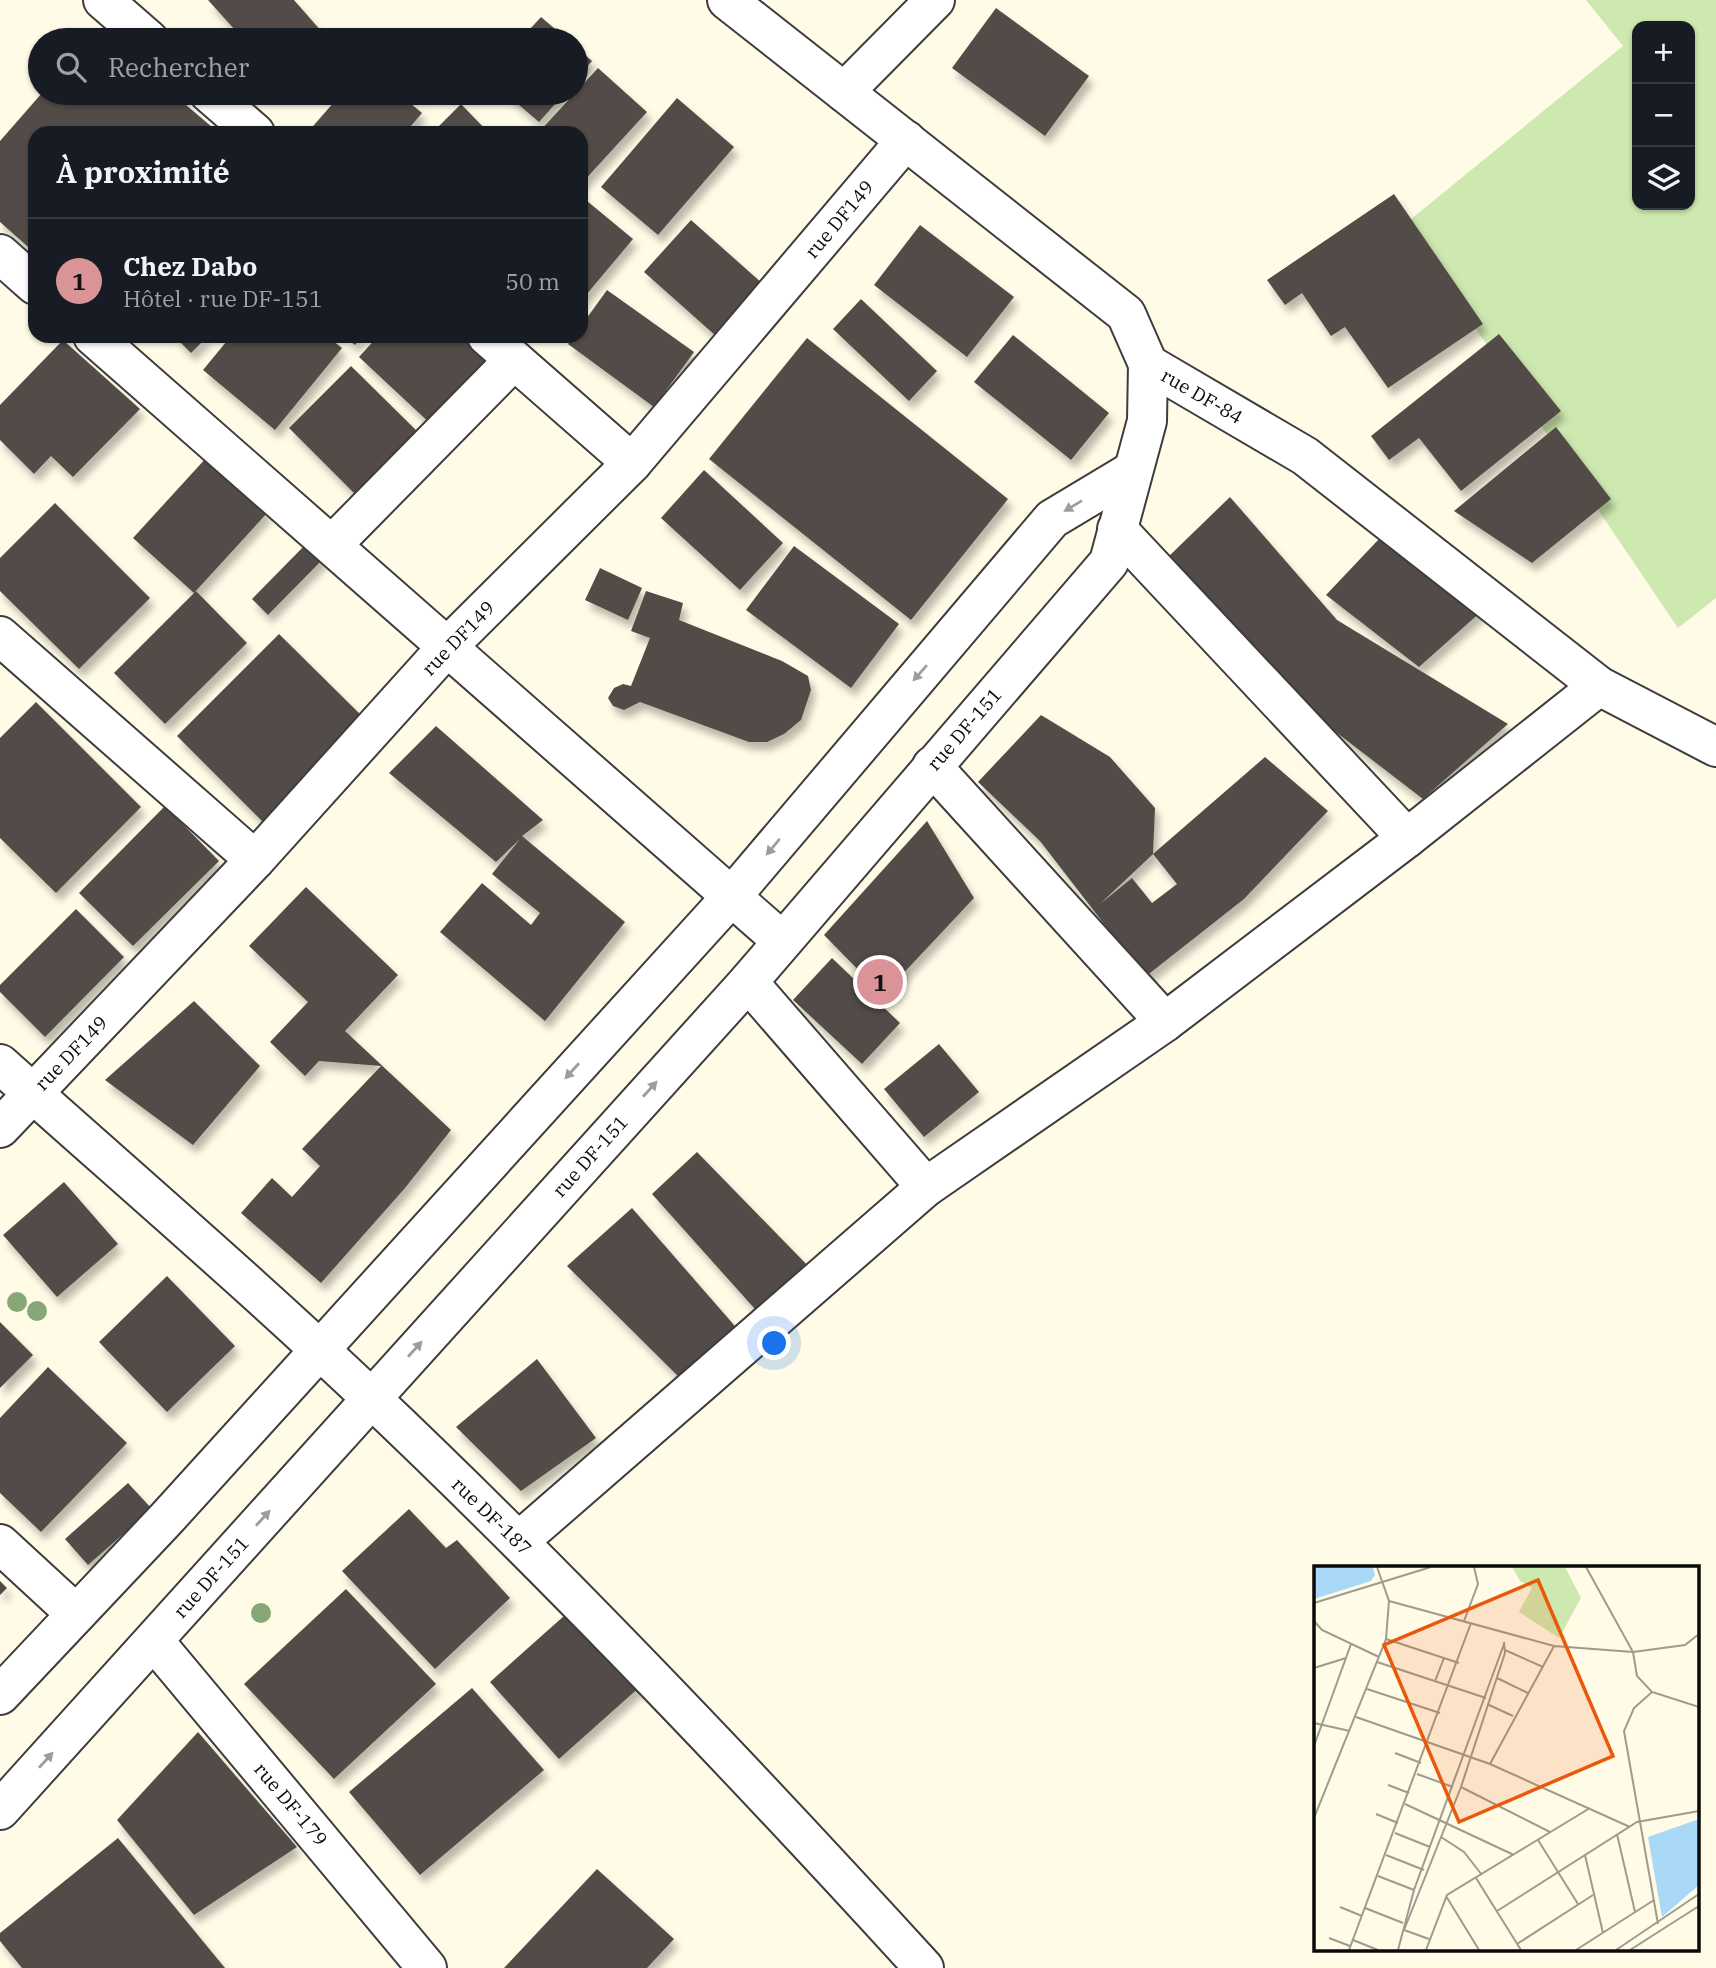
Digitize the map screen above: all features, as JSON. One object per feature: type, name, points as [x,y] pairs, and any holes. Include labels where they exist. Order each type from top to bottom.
[{"type":"street","points":[[103,0],[135,28]]},
{"type":"street","name":"rue DF-84","points":[[727,0],[1126,314],[1147,364],[1305,456],[1599,686],[1716,747]]},
{"type":"street","points":[[844,92],[935,0]]},
{"type":"street","points":[[223,105],[247,126]]},
{"type":"street","name":"rue DF149","points":[[0,1128],[255,860],[448,646],[632,463],[905,140]]},
{"type":"street","points":[[0,254],[28,279]]},
{"type":"street","points":[[101,343],[781,940]]},
{"type":"street","points":[[332,545],[501,348],[632,463]]},
{"type":"street","name":"rue DF-151","points":[[0,1811],[748,982],[781,940],[1109,562],[1147,421],[1147,364]]},
{"type":"street","points":[[0,1695],[167,1518],[317,1349],[732,896],[1052,519],[1132,471]]},
{"type":"street","points":[[1117,529],[1407,838]]},
{"type":"street","points":[[0,636],[255,860]]},
{"type":"street","points":[[519,1541],[926,1187],[1165,1022],[1407,838],[1599,686]]},
{"type":"street","points":[[932,766],[1165,1022]]},
{"type":"street","points":[[748,982],[926,1187]]},
{"type":"street","name":"rue DF-187","points":[[0,1064],[371,1398],[519,1541],[739,1766],[924,1968]]},
{"type":"street","points":[[0,1544],[76,1614]]},
{"type":"street","name":"rue DF-179","points":[[154,1641],[427,1968]]},
{"type":"green space","points":[[1586,0],[1716,0],[1716,598],[1678,628],[1405,224],[1623,46]]},
{"type":"building","points":[[208,0],[294,0],[318,28],[233,28]]},
{"type":"building","points":[[996,8],[1089,76],[1045,136],[952,68]]},
{"type":"building","points":[[541,17],[554,28],[531,28]]},
{"type":"building","points":[[598,68],[647,112],[588,176],[588,126],[544,126],[564,105],[588,105],[588,79]]},
{"type":"building","points":[[677,98],[734,147],[658,235],[601,187]]},
{"type":"building","points":[[32,105],[186,105],[211,126],[28,126],[28,247],[0,222],[0,141]]},
{"type":"building","points":[[332,105],[412,105],[422,113],[411,126],[313,126]]},
{"type":"building","points":[[462,105],[482,126],[439,126]]},
{"type":"building","points":[[519,105],[554,105],[539,122]]},
{"type":"building","points":[[1394,194],[1483,324],[1388,388],[1345,327],[1331,336],[1302,293],[1285,305],[1267,280]]},
{"type":"building","points":[[588,202],[633,239],[588,293]]},
{"type":"building","points":[[691,220],[763,284],[716,336],[644,272]]},
{"type":"building","points":[[920,225],[1014,297],[967,357],[874,285]]},
{"type":"building","points":[[607,290],[694,352],[654,407],[568,344],[588,343],[588,316]]},
{"type":"building","points":[[861,299],[937,371],[909,401],[833,329]]},
{"type":"building","points":[[1499,334],[1561,411],[1461,491],[1419,438],[1389,460],[1371,436]]},
{"type":"building","points":[[1013,335],[1109,413],[1071,460],[974,382]]},
{"type":"building","points":[[807,338],[1008,499],[911,620],[709,459]]},
{"type":"building","points":[[60,343],[66,343],[140,409],[73,477],[51,456],[34,474],[0,440],[0,405]]},
{"type":"building","points":[[181,343],[201,343],[191,353]]},
{"type":"building","points":[[225,343],[336,343],[342,348],[275,430],[203,370]]},
{"type":"building","points":[[372,343],[481,343],[498,359],[434,427],[359,357]]},
{"type":"building","points":[[351,366],[421,435],[359,498],[289,428]]},
{"type":"building","points":[[1556,427],[1611,499],[1532,563],[1454,511]]},
{"type":"building","points":[[207,457],[268,512],[194,593],[133,538]]},
{"type":"building","points":[[704,470],[783,543],[740,590],[661,518]]},
{"type":"building","points":[[1230,497],[1337,620],[1508,724],[1423,799],[1272,683],[1166,559]]},
{"type":"building","points":[[55,503],[150,598],[79,669],[0,591],[0,558]]},
{"type":"building","points":[[1379,539],[1483,610],[1419,667],[1326,595]]},
{"type":"building","points":[[308,542],[324,558],[268,615],[252,599]]},
{"type":"building","points":[[794,546],[899,624],[851,688],[746,610]]},
{"type":"building","points":[[600,568],[642,588],[628,620],[585,600]]},
{"type":"building","points":[[196,591],[247,643],[165,724],[114,673]]},
{"type":"building","points":[[646,591],[683,603],[679,620],[782,661],[808,676],[811,690],[801,720],[784,734],[767,742],[749,742],[640,702],[624,710],[613,706],[608,698],[614,688],[623,684],[631,686],[650,638],[631,631]]},
{"type":"building","points":[[279,634],[366,720],[264,823],[177,736]]},
{"type":"building","points":[[36,702],[141,807],[56,893],[0,838],[0,738]]},
{"type":"building","points":[[1041,715],[1110,757],[1155,808],[1153,854],[1265,757],[1328,811],[1244,899],[1145,977],[1040,841],[978,782]],"holes":[[[1153,854],[1177,884],[1152,903],[1132,878],[1100,904]]]},
{"type":"building","points":[[436,726],[543,820],[522,836],[625,922],[545,1021],[440,932],[482,883],[531,925],[540,913],[492,874],[520,839],[496,862],[389,773]]},
{"type":"building","points":[[165,806],[219,861],[133,946],[79,893]]},
{"type":"building","points":[[927,821],[974,898],[883,995],[824,935]]},
{"type":"building","points":[[306,887],[398,975],[345,1031],[451,1130],[405,1188],[321,1283],[241,1213],[272,1178],[292,1197],[320,1166],[302,1149],[381,1066],[319,1061],[305,1076],[270,1042],[308,1002],[249,946]]},
{"type":"building","points":[[76,909],[124,957],[45,1037],[0,992],[0,985]]},
{"type":"building","points":[[832,958],[900,1023],[862,1064],[793,1000]]},
{"type":"building","points":[[194,1001],[260,1066],[193,1145],[105,1080]]},
{"type":"building","points":[[939,1044],[979,1092],[924,1137],[884,1089]]},
{"type":"building","points":[[697,1152],[815,1273],[763,1318],[652,1194]]},
{"type":"building","points":[[64,1182],[118,1244],[57,1297],[3,1235]]},
{"type":"building","points":[[632,1208],[741,1333],[685,1383],[567,1266]]},
{"type":"building","points":[[167,1276],[235,1346],[167,1412],[99,1342]]},
{"type":"building","points":[[0,1322],[33,1355],[0,1388]]},
{"type":"building","points":[[537,1359],[596,1438],[521,1491],[456,1427]]},
{"type":"building","points":[[48,1367],[127,1443],[41,1532],[0,1493],[0,1418]]},
{"type":"building","points":[[128,1483],[152,1509],[88,1565],[65,1539]]},
{"type":"building","points":[[409,1509],[446,1548],[457,1540],[510,1598],[435,1669],[342,1571]]},
{"type":"building","points":[[0,1581],[7,1588],[0,1595]]},
{"type":"building","points":[[346,1589],[436,1684],[334,1779],[244,1684]]},
{"type":"building","points":[[574,1607],[643,1684],[559,1759],[490,1682]]},
{"type":"building","points":[[472,1688],[544,1770],[420,1875],[349,1792]]},
{"type":"building","points":[[198,1732],[297,1847],[194,1915],[117,1820]]},
{"type":"building","points":[[118,1838],[225,1968],[22,1968],[0,1941],[0,1933]]},
{"type":"building","points":[[597,1869],[674,1939],[647,1968],[504,1968]]},
{"type":"place","name":"Chez Dabo","points":[[880,982]]}]
